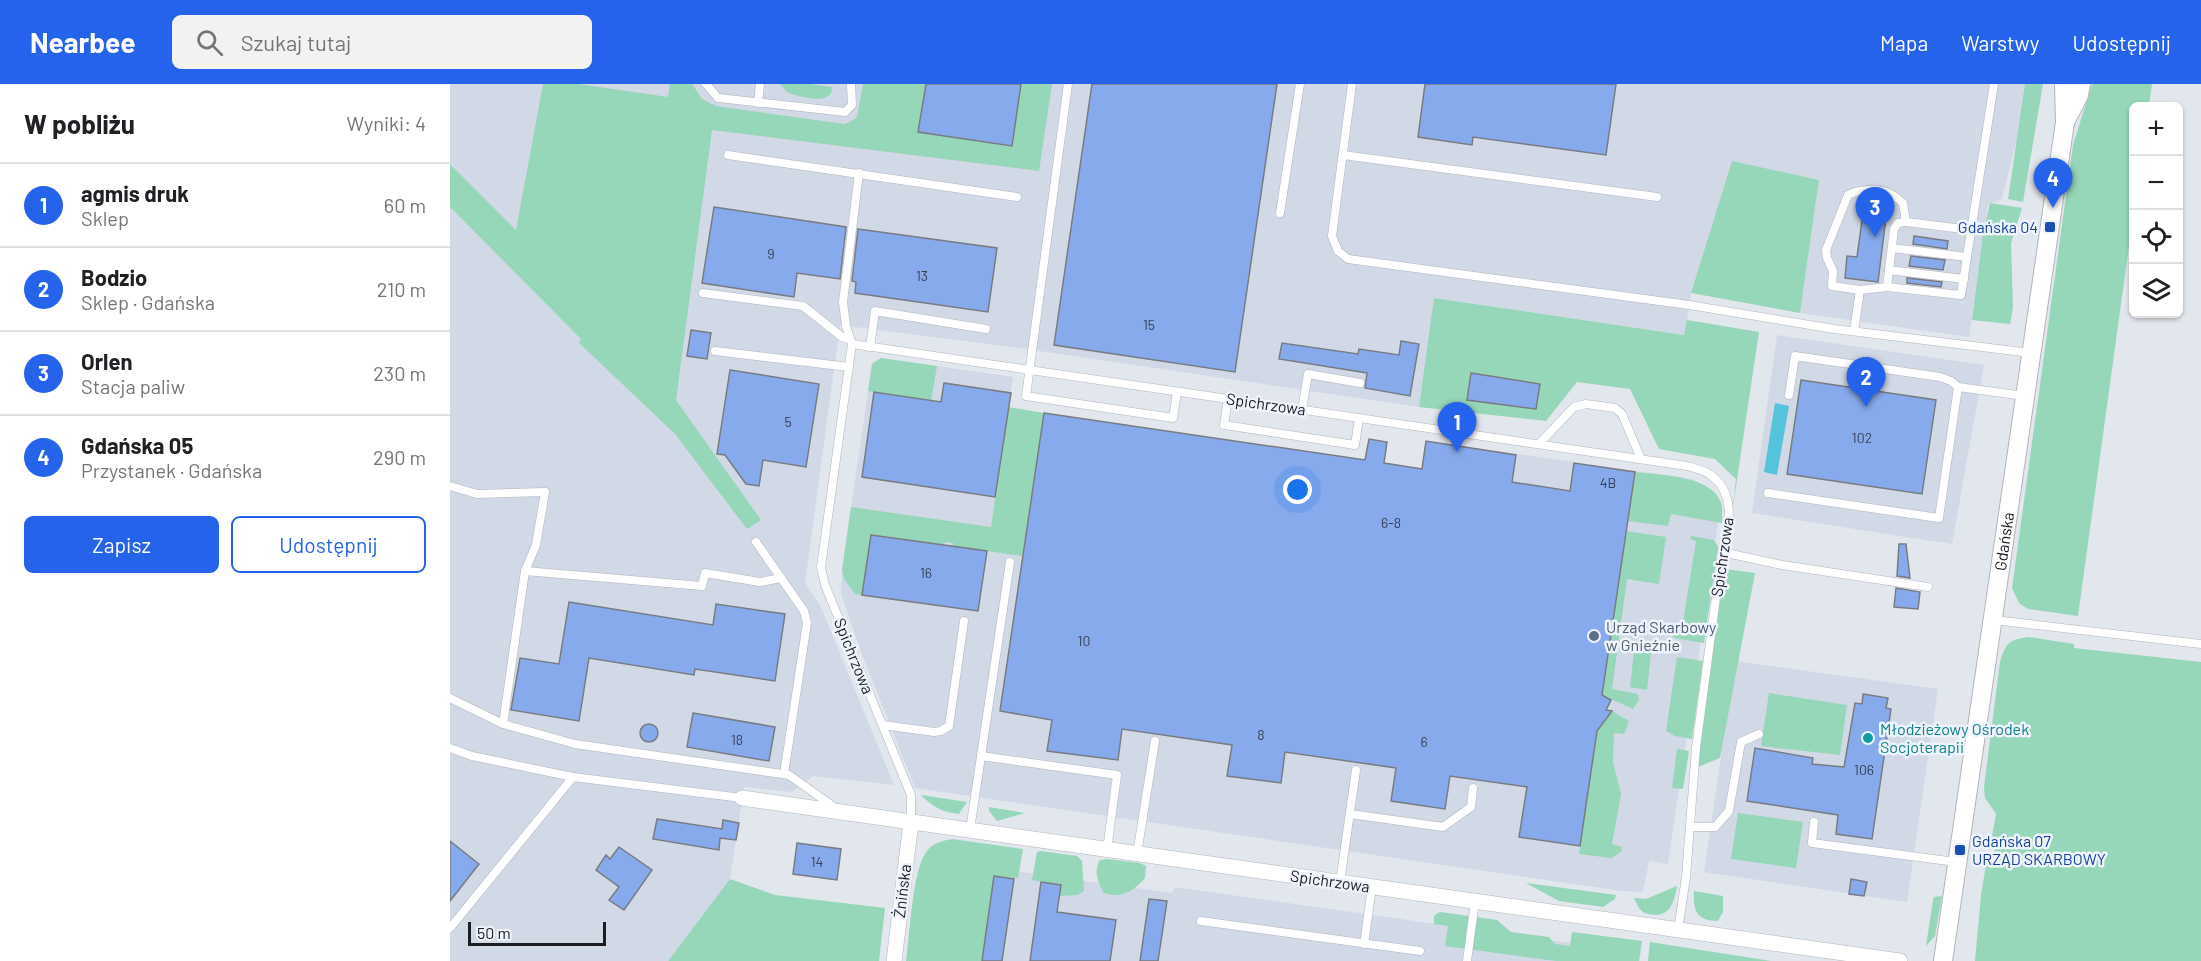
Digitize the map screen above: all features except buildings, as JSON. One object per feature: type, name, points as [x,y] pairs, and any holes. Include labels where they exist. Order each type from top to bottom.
[{"type":"street","name":"Gdańska","points":[[1943,961],[2065,122],[2064,84]]},
{"type":"street","name":"Gdańska","points":[[2065,122],[2079,95],[2081,84]]},
{"type":"street","name":"Spichrzowa","points":[[742,798],[1900,961]]},
{"type":"street","name":"Żnińska","points":[[894,961],[911,822]]},
{"type":"lane","points":[[706,84],[718,98],[844,112],[852,105],[851,84]]},
{"type":"lane","points":[[758,103],[760,84]]},
{"type":"lane","points":[[1068,84],[1026,396],[1173,418],[1177,392]]},
{"type":"lane","points":[[1280,213],[1300,84]]},
{"type":"lane","points":[[1352,84],[1332,236],[1338,251],[1348,259],[1689,305],[1854,331],[2032,353]]},
{"type":"lane","points":[[1906,222],[1903,203],[1890,193],[1862,190],[1848,195],[1827,250],[1827,258],[1833,271],[1832,286],[1860,290],[1887,287],[1961,295],[1994,84]]},
{"type":"lane","points":[[728,155],[1017,197]]},
{"type":"lane","points":[[1343,155],[1658,197]]},
{"type":"lane","points":[[851,342],[843,302],[859,173]]},
{"type":"lane","points":[[1887,287],[1894,229],[1898,224],[1906,222],[1971,230]]},
{"type":"lane","points":[[1892,248],[1967,257]]},
{"type":"lane","points":[[1889,270],[1964,279]]},
{"type":"lane","points":[[1854,331],[1860,290]]},
{"type":"lane","points":[[703,293],[803,306],[851,342]]},
{"type":"lane","points":[[870,347],[875,311],[986,328]]},
{"type":"lane","name":"Spichrzowa","points":[[911,822],[911,795],[825,585],[820,567],[851,342],[870,347],[1687,466],[1709,474],[1724,489],[1729,520],[1722,552],[1696,748],[1686,877],[1678,930]]},
{"type":"lane","points":[[715,351],[849,367]]},
{"type":"lane","points":[[1789,395],[1795,356],[1940,377],[1952,381],[1958,387],[2026,396]]},
{"type":"lane","points":[[1302,410],[1308,374],[1360,383]]},
{"type":"lane","points":[[1768,493],[1939,518],[1958,387]]},
{"type":"lane","points":[[1228,399],[1224,425],[1355,445],[1359,418]]},
{"type":"lane","points":[[1539,444],[1574,408],[1586,404],[1615,408],[1622,414],[1641,459]]},
{"type":"lane","points":[[450,486],[477,494],[545,492],[536,545],[525,571],[503,723]]},
{"type":"lane","points":[[756,542],[804,611],[807,622],[784,774]]},
{"type":"lane","points":[[1722,552],[1782,565],[1928,587]]},
{"type":"lane","points":[[970,830],[1010,562]]},
{"type":"lane","points":[[525,571],[702,586],[705,573],[760,582],[781,578]]},
{"type":"lane","points":[[1994,620],[2201,644]]},
{"type":"lane","points":[[883,725],[934,732],[942,731],[949,726],[964,621]]},
{"type":"lane","points":[[450,698],[503,723],[575,744],[789,775],[840,812]]},
{"type":"lane","points":[[450,705],[464,706]]},
{"type":"lane","points":[[1690,827],[1715,827],[1729,811],[1741,742],[1759,734]]},
{"type":"lane","points":[[1137,854],[1155,741]]},
{"type":"lane","points":[[450,748],[472,756],[573,777],[742,798]]},
{"type":"lane","points":[[981,756],[1117,775],[1107,850]]},
{"type":"lane","points":[[1340,882],[1356,771]]},
{"type":"lane","points":[[450,928],[573,777]]},
{"type":"lane","points":[[1350,814],[1443,827],[1471,807],[1473,788]]},
{"type":"lane","points":[[1814,822],[1812,843],[1958,863]]},
{"type":"lane","points":[[1364,944],[1372,887]]},
{"type":"lane","points":[[1467,961],[1475,901]]},
{"type":"lane","points":[[1201,921],[1420,951]]},
{"type":"shaded area","points":[[450,84],[2031,84],[2002,199],[1988,204],[1969,337],[1800,313],[1819,180],[1732,162],[1691,293],[1685,335],[1435,298],[1419,407],[1012,347],[840,325],[805,583],[820,605],[894,785],[813,776],[792,792],[744,787],[730,879],[668,961],[450,961],[450,207],[582,339],[579,343],[675,434],[748,528],[760,519],[676,400],[611,326],[450,164]]},
{"type":"shaded area","points":[[1777,335],[1984,365],[1952,544],[1752,513]]},
{"type":"shaded area","points":[[881,358],[1013,377],[991,527],[1026,531],[1044,413],[1421,469],[1426,441],[1692,479],[1712,490],[1721,503],[1668,864],[1649,861],[1643,892],[1622,891],[915,788],[861,652],[841,594],[842,570],[872,364]]},
{"type":"shaded area","points":[[1735,661],[1938,689],[1907,902],[1704,872]]},
{"type":"shaded area","points":[[986,867],[1172,893],[1174,887],[1641,953],[1639,961],[974,961]]},
{"type":"green space","points":[[543,84],[578,84],[668,97],[670,84],[692,84],[702,99],[716,106],[844,124],[857,117],[863,84],[1052,84],[1039,171],[712,130],[676,400],[761,520],[747,529],[675,434],[579,343],[581,339],[450,207],[450,164],[516,230]]},
{"type":"green space","points":[[780,84],[832,87],[831,94],[827,97],[816,99],[788,93]]},
{"type":"green space","points":[[2025,84],[2043,84],[2023,202],[2008,199]]},
{"type":"green space","points":[[2092,84],[2152,84],[2150,102],[2129,102],[2129,246],[2078,616],[2028,609],[2019,603],[2012,588],[2073,145]]},
{"type":"green space","points":[[1732,161],[1819,180],[1800,313],[1691,293]]},
{"type":"green space","points":[[1990,203],[2022,208],[2011,243],[2013,308],[2010,324],[1972,320],[1983,234]]},
{"type":"green space","points":[[1434,298],[1684,335],[1687,320],[1759,332],[1732,513],[1736,479],[1715,459],[1659,449],[1630,389],[1577,382],[1546,421],[1419,407]]},
{"type":"green space","points":[[881,358],[937,366],[931,401],[868,391],[872,364]]},
{"type":"green space","points":[[1008,407],[1044,413],[1022,556],[953,546],[953,543],[945,542],[944,545],[871,535],[862,595],[855,594],[844,579],[842,570],[851,507],[991,527]]},
{"type":"green space","points":[[1635,472],[1684,478],[1707,487],[1716,494],[1721,503],[1722,523],[1671,514],[1668,526],[1628,521]]},
{"type":"green space","points":[[1626,531],[1666,537],[1659,584],[1627,579],[1612,689],[1638,694],[1639,700],[1633,709],[1602,695]]},
{"type":"green space","points":[[1691,536],[1714,540],[1718,547],[1704,643],[1674,638],[1672,635],[1674,630],[1682,628],[1696,541],[1690,539]]},
{"type":"green space","points":[[1725,569],[1755,573],[1720,758],[1693,769]]},
{"type":"green space","points":[[2029,637],[2074,644],[2074,648],[2201,662],[2201,961],[1975,961],[1986,865],[1992,862],[1996,842],[1992,836],[1996,814],[1985,798],[1984,787],[2000,662],[2009,643]]},
{"type":"green space","points":[[1635,642],[1652,645],[1647,690],[1630,687]]},
{"type":"green space","points":[[1677,657],[1703,661],[1692,739],[1675,736],[1666,731]]},
{"type":"green space","points":[[1769,693],[1847,705],[1840,755],[1761,746]]},
{"type":"green space","points":[[1612,711],[1629,721],[1624,734],[1614,733],[1613,762],[1621,794],[1612,844],[1622,847],[1621,852],[1611,858],[1579,854],[1597,731]]},
{"type":"green space","points":[[1677,749],[1689,751],[1683,789],[1672,788]]},
{"type":"green space","points":[[921,795],[967,802],[959,814],[938,808]]},
{"type":"green space","points":[[989,807],[1025,813],[997,821],[989,811]]},
{"type":"green space","points":[[1738,813],[1803,822],[1796,868],[1731,859]]},
{"type":"green space","points":[[952,839],[1023,849],[1018,878],[994,876],[982,961],[906,961],[912,903],[922,860],[932,846]]},
{"type":"green space","points":[[1037,852],[1077,856],[1082,861],[1084,891],[1077,895],[1059,896],[1061,885],[1032,880]]},
{"type":"green space","points":[[1100,860],[1140,863],[1146,866],[1145,878],[1127,893],[1110,895],[1104,893],[1098,881],[1097,868]]},
{"type":"green space","points":[[730,879],[775,895],[885,908],[879,961],[668,961]]},
{"type":"green space","points":[[1526,883],[1616,895],[1615,899],[1603,907],[1559,901]]},
{"type":"green space","points":[[1677,886],[1672,905],[1659,915],[1644,913],[1634,898],[1646,899]]},
{"type":"green space","points":[[1694,891],[1723,896],[1723,912],[1718,921],[1700,917],[1695,909]]},
{"type":"green space","points":[[1942,896],[1935,936],[1926,946],[1933,900],[1934,897]]},
{"type":"green space","points":[[1440,912],[1497,920],[1511,932],[1549,937],[1555,944],[1570,946],[1572,932],[1642,941],[1639,961],[1556,961],[1445,946],[1448,926],[1434,924],[1434,916]]},
{"type":"green space","points":[[1650,942],[1771,961],[1648,961]]},
{"type":"water","points":[[1775,403],[1789,406],[1777,475],[1764,472]]},
{"type":"place","name":"Gdańska 05","points":[[2053,208]]},
{"type":"place","name":"Gdańska 04","points":[[2050,227]]},
{"type":"place","name":"Orlen","points":[[1875,237]]},
{"type":"place","name":"Bodzio","points":[[1866,407]]},
{"type":"place","name":"agmis druk","points":[[1457,452]]},
{"type":"place","name":"Urząd Skarbowy w Gnieźnie","points":[[1594,636]]},
{"type":"place","name":"Młodzieżowy Ośrodek Socjoterapii","points":[[1868,738]]},
{"type":"place","name":"Gdańska 07 URZĄD SKARBOWY","points":[[1960,850]]}]
